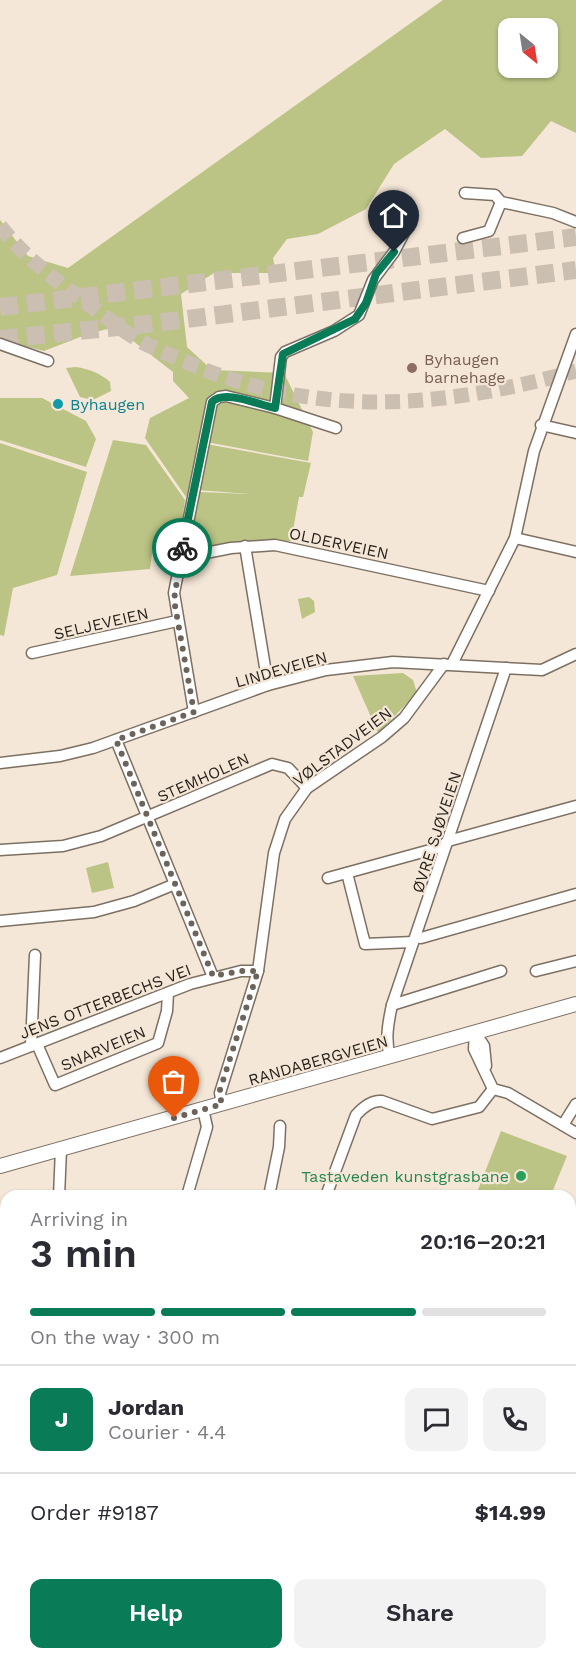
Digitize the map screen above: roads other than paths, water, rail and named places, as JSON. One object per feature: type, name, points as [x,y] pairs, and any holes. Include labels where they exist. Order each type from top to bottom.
[{"type":"main road","name":"RANDABERGVEIEN","points":[[0,1166],[576,1004]]},
{"type":"street","points":[[465,193],[495,195],[501,202],[553,213],[576,222]]},
{"type":"street","points":[[463,238],[489,231],[501,202]]},
{"type":"street","points":[[275,408],[281,357],[285,352],[350,323],[359,315],[376,274],[394,252],[406,230]]},
{"type":"street","name":"VØLSTADVEIEN","points":[[222,1104],[219,1093],[258,971],[277,839],[285,819],[307,788],[393,729],[448,664],[489,591],[514,538],[542,425],[576,334]]},
{"type":"street","points":[[0,344],[48,361]]},
{"type":"street","points":[[194,712],[174,593],[212,402],[216,398],[226,396],[275,408],[336,428]]},
{"type":"street","points":[[542,425],[576,433]]},
{"type":"street","points":[[514,538],[576,552]]},
{"type":"street","points":[[245,546],[268,685]]},
{"type":"street","name":"OLDERVEIEN","points":[[180,558],[245,546],[287,546],[489,591]]},
{"type":"street","name":"SELJEVEIEN","points":[[32,653],[177,621]]},
{"type":"street","name":"LINDEVEIEN","points":[[0,764],[60,756],[116,740],[268,685],[348,666],[393,663],[448,664],[542,670],[576,654]]},
{"type":"street","name":"ØVRE SJØVEIEN","points":[[390,1057],[387,1047],[392,1005],[506,668]]},
{"type":"street","points":[[116,740],[213,976]]},
{"type":"street","name":"STEMHOLEN","points":[[0,850],[81,843],[149,817],[272,764],[288,768],[307,788]]},
{"type":"street","points":[[328,878],[441,847],[448,841],[576,806]]},
{"type":"street","points":[[347,873],[365,944],[415,940],[576,894]]},
{"type":"street","points":[[0,921],[94,912],[134,901],[175,884]]},
{"type":"street","points":[[33,1045],[35,955]]},
{"type":"street","points":[[536,971],[576,961]]},
{"type":"street","name":"JENS OTTERBECHS VEI","points":[[0,1058],[213,976],[241,971],[258,971]]},
{"type":"street","points":[[392,1005],[501,971]]},
{"type":"street","name":"SNARVEIEN","points":[[33,1045],[55,1085],[81,1075],[158,1043],[167,1011],[168,993]]},
{"type":"street","points":[[475,1032],[484,1046],[486,1072],[493,1089]]},
{"type":"street","points":[[493,1089],[508,1093],[576,1132]]},
{"type":"street","points":[[328,1190],[356,1115],[375,1101],[382,1101],[432,1119],[479,1107],[486,1101],[493,1089]]},
{"type":"street","points":[[563,1125],[576,1104]]},
{"type":"street","points":[[189,1190],[207,1127],[203,1109]]},
{"type":"street","points":[[270,1190],[279,1147],[280,1126]]},
{"type":"street","points":[[59,1190],[61,1149]]},
{"type":"tunnel","points":[[0,226],[43,270],[140,341],[231,379],[280,392],[328,399],[377,402],[426,400],[475,394],[576,371]]},
{"type":"tunnel","points":[[0,307],[576,237]]},
{"type":"tunnel","points":[[0,339],[147,324],[576,270]]},
{"type":"place","name":"Byhaugen barnehage","points":[[412,368]]},
{"type":"place","name":"Byhaugen","points":[[58,404]]},
{"type":"place","name":"Tastaveden kunstgrasbane","points":[[521,1176]]}]
